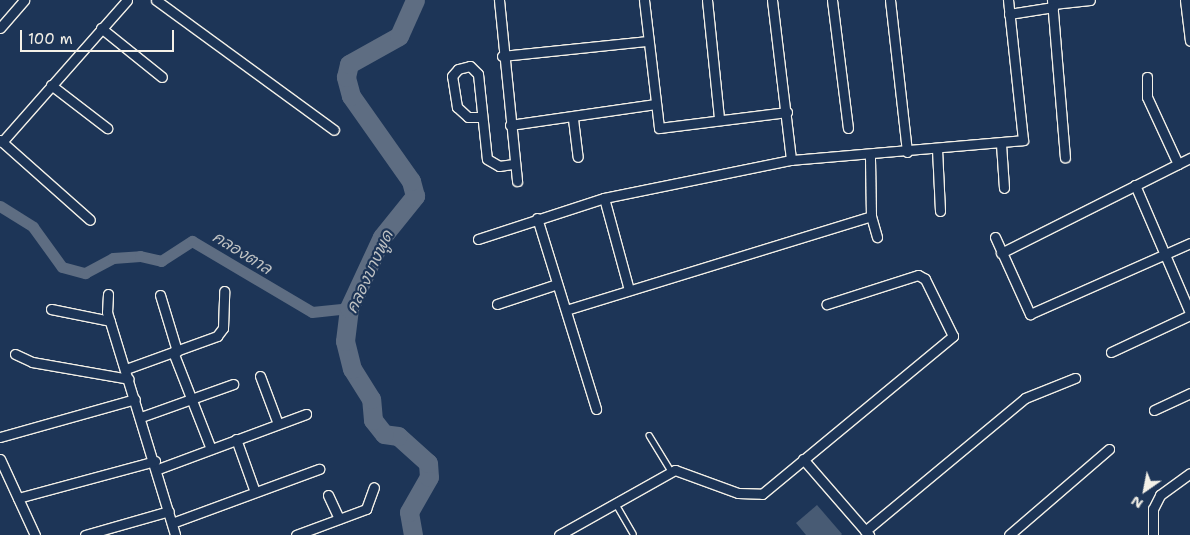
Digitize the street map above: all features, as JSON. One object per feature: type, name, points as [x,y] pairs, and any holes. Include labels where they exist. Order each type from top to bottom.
[{"type":"street","points":[[0,28],[24,0]]},
{"type":"street","points":[[90,220],[1,141],[127,0]]},
{"type":"street","points":[[156,0],[334,130]]},
{"type":"street","points":[[498,0],[502,56],[517,181]]},
{"type":"street","points":[[644,0],[659,128],[787,112]]},
{"type":"street","points":[[707,0],[720,119]]},
{"type":"street","points":[[772,0],[787,112],[791,160]]},
{"type":"street","points":[[832,0],[848,128]]},
{"type":"street","points":[[890,0],[907,152]]},
{"type":"street","points":[[478,239],[537,218],[604,198],[791,160],[870,156],[1001,144],[1025,137],[1008,0]]},
{"type":"street","points":[[1009,14],[1053,3],[1090,0]]},
{"type":"street","points":[[1185,0],[1190,41]]},
{"type":"street","points":[[1053,3],[1065,157]]},
{"type":"street","points":[[101,28],[162,77]]},
{"type":"street","points":[[502,56],[648,40]]},
{"type":"street","points":[[481,117],[468,117],[456,107],[452,76],[458,69],[470,66],[477,71],[487,159],[499,166],[514,164]]},
{"type":"street","points":[[1147,78],[1147,97],[1178,164]]},
{"type":"street","points":[[51,86],[107,128]]},
{"type":"street","points":[[510,126],[573,119],[655,104]]},
{"type":"street","points":[[573,119],[578,157]]},
{"type":"street","points":[[1001,144],[1004,188]]},
{"type":"street","points":[[937,149],[940,210]]},
{"type":"street","points":[[870,156],[871,216],[877,237]]},
{"type":"street","points":[[1001,253],[1190,158]]},
{"type":"street","points":[[1111,352],[1190,314],[1134,185]]},
{"type":"street","points":[[604,198],[629,290]]},
{"type":"street","points":[[566,310],[871,216]]},
{"type":"street","points":[[537,218],[596,409]]},
{"type":"street","points":[[995,237],[1027,312],[1036,314],[1190,243]]},
{"type":"street","points":[[559,535],[671,472],[679,470],[738,493],[756,494],[772,487],[953,336],[925,279],[918,275],[828,304]]},
{"type":"street","points":[[497,304],[557,284]]},
{"type":"street","points":[[126,369],[219,334],[224,291]]},
{"type":"street","points":[[108,294],[110,321],[157,465],[175,535]]},
{"type":"street","points":[[160,295],[175,352],[210,449]]},
{"type":"street","points":[[51,309],[110,321]]},
{"type":"street","points":[[15,354],[32,362],[129,379]]},
{"type":"street","points":[[260,376],[278,424]]},
{"type":"street","points":[[804,460],[867,533],[1025,398],[1075,378]]},
{"type":"street","points":[[141,417],[233,384]]},
{"type":"street","points":[[1154,410],[1190,393]]},
{"type":"street","points":[[0,437],[135,399]]},
{"type":"street","points":[[18,498],[157,465],[210,449],[306,414]]},
{"type":"street","points":[[236,439],[256,492]]},
{"type":"street","points":[[1009,535],[1109,449]]},
{"type":"street","points":[[0,459],[35,535]]},
{"type":"street","points":[[172,523],[319,469]]},
{"type":"street","points":[[1153,535],[1153,509],[1160,495],[1190,474]]},
{"type":"street","points":[[296,535],[366,509],[374,487]]},
{"type":"street","points":[[328,495],[339,519]]},
{"type":"street","points":[[85,535],[169,512]]},
{"type":"lane","points":[[649,436],[671,472]]},
{"type":"lane","points":[[616,502],[633,533]]},
{"type":"building","points":[[817,505],[841,535],[806,535],[796,523]]},
{"type":"waterway","name":"คลองบางพูด","points":[[413,535],[409,512],[429,477],[428,463],[398,436],[384,434],[373,420],[371,399],[352,369],[345,341],[349,308],[382,237],[415,196],[411,181],[351,96],[346,77],[349,64],[399,36],[415,0]]},
{"type":"waterway","name":"คลองตาล","points":[[0,206],[33,227],[62,267],[85,273],[113,258],[140,256],[161,261],[192,241],[312,312],[349,308]]}]
